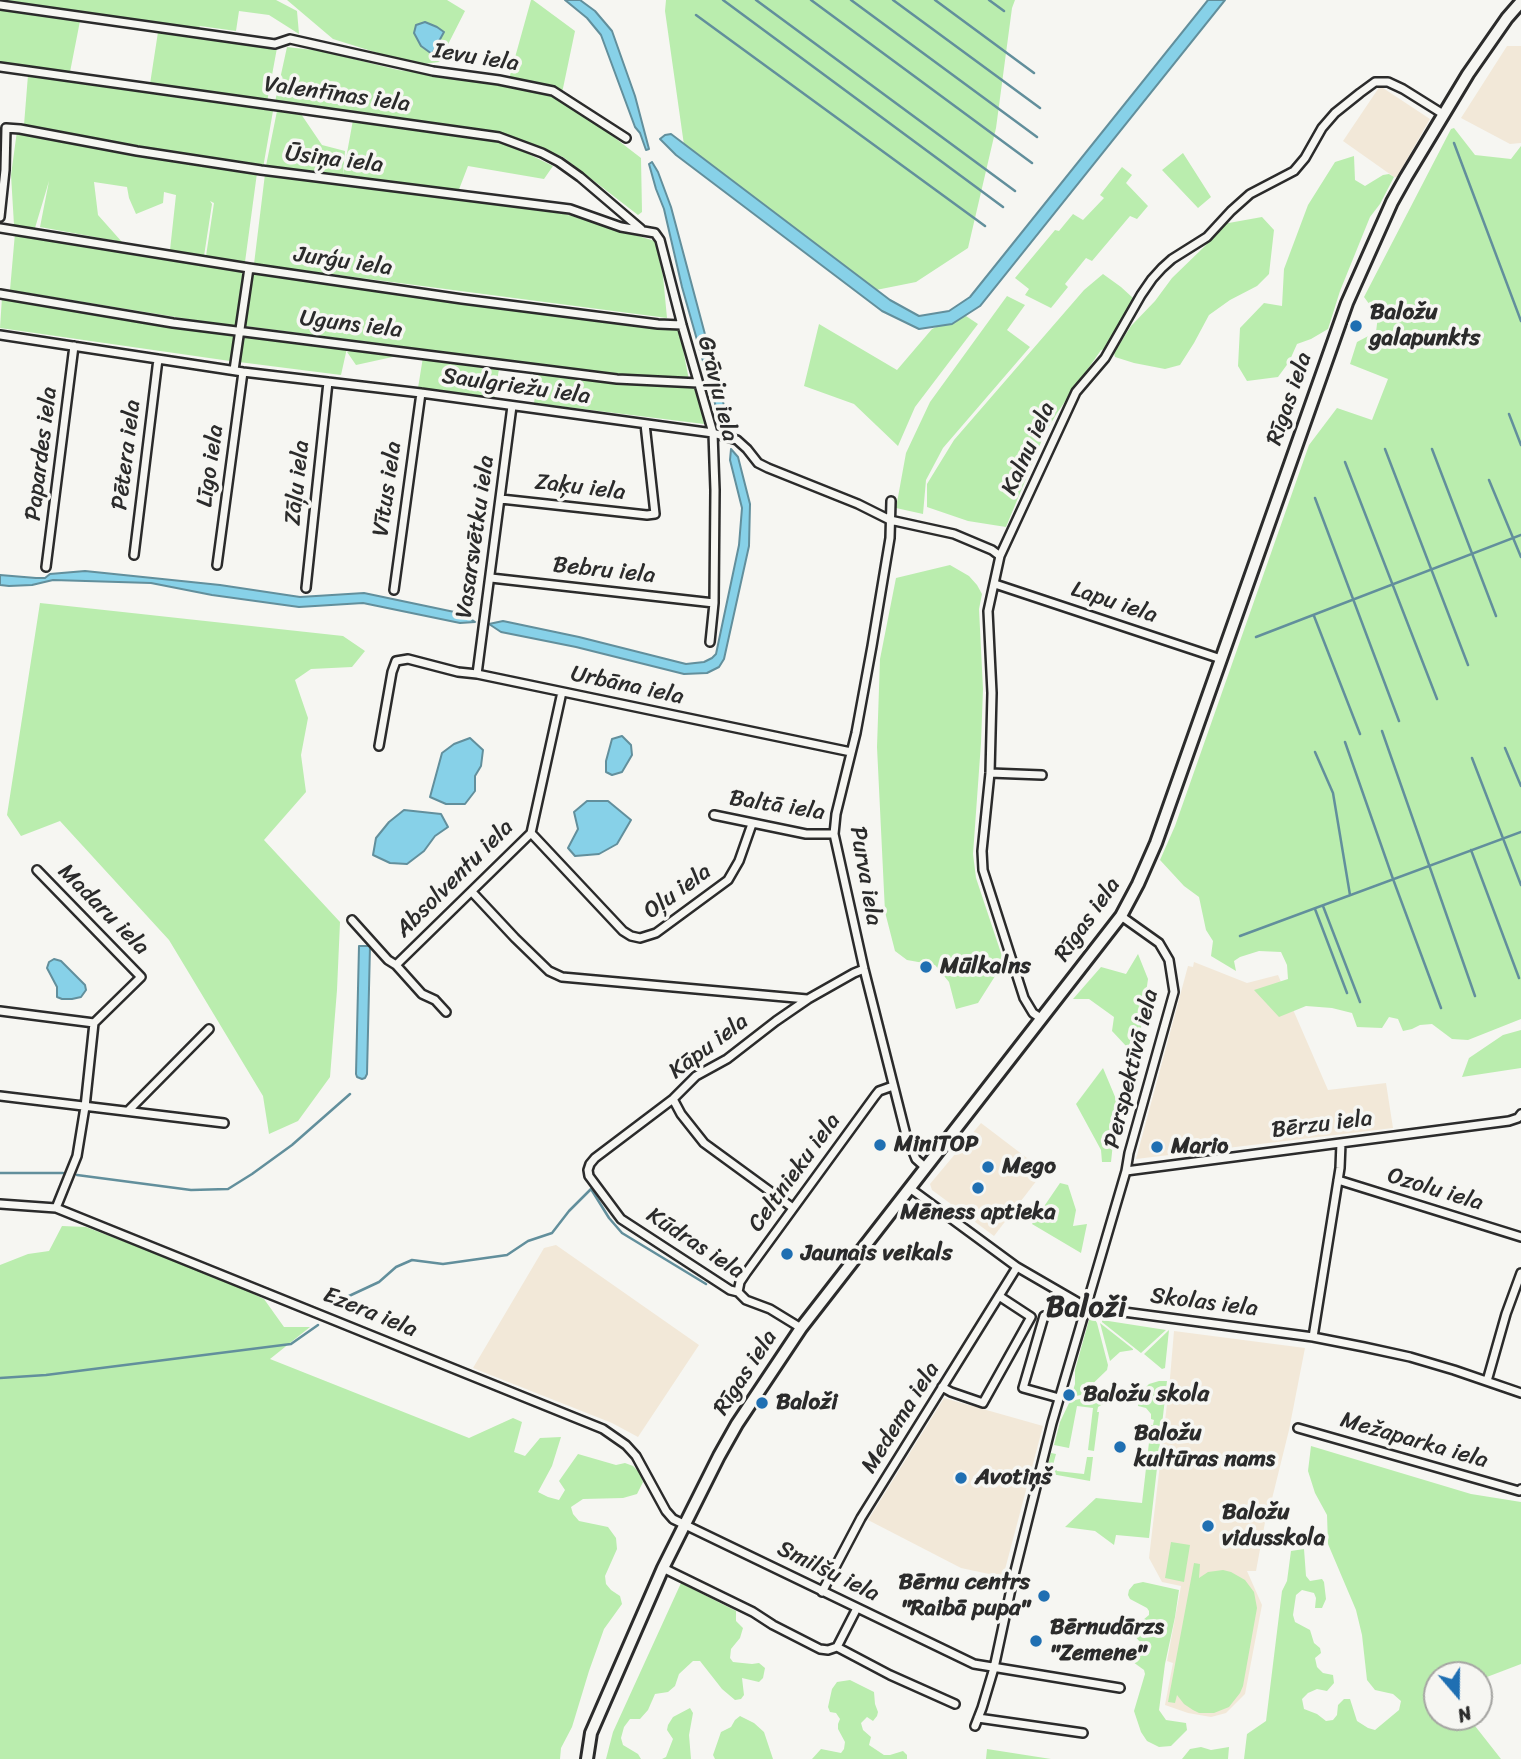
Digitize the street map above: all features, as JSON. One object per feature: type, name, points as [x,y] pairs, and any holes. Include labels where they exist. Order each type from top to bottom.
[{"type":"main road","name":"Rīgas iela","points":[[587,1759],[591,1732],[663,1568],[730,1435],[801,1328],[1121,916],[1139,884],[1156,843],[1344,309],[1392,202],[1443,114],[1480,57],[1521,2]]},
{"type":"street","name":"Ievu iela","points":[[0,5],[275,44],[290,39],[433,71],[553,91],[626,138]]},
{"type":"street","name":"Valentīnas iela","points":[[0,67],[499,137],[559,162],[642,230]]},
{"type":"street","name":"Kalnu iela","points":[[1042,1019],[1033,1013],[1024,998],[983,870],[992,693],[988,620],[1000,556],[1076,392],[1105,358],[1147,287],[1172,259],[1207,237],[1251,194],[1294,171],[1335,113],[1375,82],[1396,85],[1443,114]]},
{"type":"street","name":"Ūsiņa iela","points":[[3,126],[136,151],[261,170],[570,209],[621,226],[655,233]]},
{"type":"street","points":[[0,217],[5,170],[3,126]]},
{"type":"street","name":"Jurģu iela","points":[[0,228],[462,299],[682,325]]},
{"type":"street","name":"Grāvju iela","points":[[655,233],[660,240],[713,433],[714,603],[710,642]]},
{"type":"street","points":[[234,370],[249,268]]},
{"type":"street","name":"Uguns iela","points":[[0,294],[173,323],[617,379],[698,383]]},
{"type":"street","name":"Saulgriežu iela","points":[[0,335],[243,372],[713,433],[737,440],[758,463],[768,468],[858,504],[890,520],[954,534],[1000,556]]},
{"type":"street","name":"Papardes iela","points":[[46,567],[74,346]]},
{"type":"street","name":"Pētera iela","points":[[134,555],[159,359]]},
{"type":"street","name":"Līgo iela","points":[[217,565],[243,372]]},
{"type":"street","name":"Zāļu iela","points":[[306,588],[328,382]]},
{"type":"street","name":"Vītus iela","points":[[394,590],[421,393]]},
{"type":"street","name":"Vasarsvētku iela","points":[[477,674],[512,406]]},
{"type":"street","name":"Zaķu iela","points":[[501,499],[655,514],[645,424]]},
{"type":"street","name":"Purva iela","points":[[891,501],[890,538],[875,628],[834,834],[893,1086],[911,1148],[916,1159],[926,1168]]},
{"type":"street","name":"Bebru iela","points":[[491,578],[714,603]]},
{"type":"street","name":"Lapu iela","points":[[995,584],[1221,659]]},
{"type":"street","name":"Urbāna iela","points":[[379,746],[396,661],[408,659],[458,672],[851,752]]},
{"type":"street","name":"Absolventu iela","points":[[396,965],[531,833],[562,692]]},
{"type":"street","points":[[990,773],[1042,775]]},
{"type":"street","name":"Baltā iela","points":[[713,815],[806,834],[834,834]]},
{"type":"street","name":"Oļu iela","points":[[531,833],[623,931],[640,938],[656,933],[728,880],[739,861],[752,824]]},
{"type":"street","name":"Madaru iela","points":[[37,870],[141,977],[94,1023]]},
{"type":"street","points":[[472,892],[549,971],[562,977],[808,999]]},
{"type":"street","name":"Perspektīvā iela","points":[[975,1727],[994,1668],[1014,1575],[1059,1398],[1126,1171],[1174,992],[1169,960],[1159,943],[1121,916]]},
{"type":"street","points":[[352,920],[422,994],[435,1000],[446,1012]]},
{"type":"street","name":"Kāpu iela","points":[[588,1170],[596,1158],[673,1099],[696,1076],[727,1059],[808,999],[864,969]]},
{"type":"street","points":[[0,1011],[94,1023],[77,1156],[56,1208]]},
{"type":"street","points":[[128,1111],[209,1029]]},
{"type":"street","name":"Celtnieku iela","points":[[738,1292],[740,1282],[879,1091],[893,1086]]},
{"type":"street","points":[[0,1096],[224,1123]]},
{"type":"street","points":[[673,1099],[704,1143],[793,1208]]},
{"type":"street","name":"Bērzu iela","points":[[1126,1171],[1509,1121],[1521,1114]]},
{"type":"street","points":[[1314,1337],[1342,1153],[1341,1143]]},
{"type":"street","name":"Kūdras iela","points":[[588,1170],[599,1191],[621,1219],[730,1290],[738,1292],[746,1300],[770,1309],[801,1328]]},
{"type":"street","name":"Ozolu iela","points":[[1338,1180],[1521,1237]]},
{"type":"street","name":"Skolas iela","points":[[911,1189],[1017,1267],[1086,1307],[1314,1337],[1410,1357],[1521,1393]]},
{"type":"street","name":"Ezera iela","points":[[0,1204],[56,1208],[603,1429],[626,1445],[636,1456],[666,1511],[673,1519],[684,1524]]},
{"type":"street","name":"Medema iela","points":[[822,1592],[862,1518],[1017,1267]]},
{"type":"street","points":[[1487,1381],[1521,1273]]},
{"type":"street","points":[[942,1387],[983,1403],[1031,1317],[999,1296]]},
{"type":"street","points":[[1044,1316],[1023,1388],[1059,1398]]},
{"type":"street","name":"Mežaparka iela","points":[[1298,1428],[1520,1490]]},
{"type":"street","name":"Smilšu iela","points":[[684,1524],[974,1664],[1120,1688]]},
{"type":"street","points":[[663,1568],[753,1612],[820,1649],[837,1647],[857,1608]]},
{"type":"street","points":[[837,1647],[892,1676],[955,1704]]},
{"type":"street","points":[[978,1718],[1083,1733]]},
{"type":"shaded area","points":[[1507,46],[1521,46],[1521,143],[1510,144],[1461,118]]},
{"type":"shaded area","points":[[1380,86],[1430,119],[1397,177],[1343,141]]},
{"type":"shaded area","points":[[1194,962],[1247,983],[1278,975],[1328,1090],[1386,1083],[1393,1128],[1136,1159],[1188,966],[1193,967]]},
{"type":"shaded area","points":[[981,1123],[1044,1171],[994,1236],[932,1190],[930,1184]]},
{"type":"shaded area","points":[[556,1245],[699,1345],[638,1437],[612,1423],[473,1368],[544,1248]]},
{"type":"shaded area","name":"Baložu vidusskola","points":[[1174,1331],[1305,1348],[1256,1571],[1247,1571],[1262,1605],[1245,1694],[1226,1713],[1211,1717],[1165,1705],[1173,1663],[1167,1661],[1181,1586],[1162,1582],[1149,1558]]},
{"type":"shaded area","name":"Avotiņš","points":[[944,1398],[1043,1426],[1003,1577],[961,1568],[868,1520]]},
{"type":"green space","points":[[0,0],[276,0],[297,11],[299,34],[269,15],[239,11],[236,31]]},
{"type":"green space","points":[[287,0],[447,0],[465,11],[439,62],[416,65],[333,39]]},
{"type":"green space","points":[[531,0],[575,31],[562,93],[509,79]]},
{"type":"green space","points":[[666,0],[1015,0],[996,128],[968,248],[916,282],[876,290],[684,145],[665,11]]},
{"type":"green space","points":[[0,10],[80,21],[70,72],[0,62]]},
{"type":"green space","points":[[158,32],[277,48],[267,102],[150,84]]},
{"type":"green space","points":[[287,47],[322,51],[398,70],[475,80],[555,95],[641,158],[642,212],[638,215],[563,157],[511,136],[275,102]]},
{"type":"green space","points":[[28,75],[273,111],[263,168],[24,125]]},
{"type":"green space","points":[[277,111],[301,114],[322,145],[345,151],[343,175],[353,120],[508,144],[553,166],[544,179],[468,166],[458,192],[266,166]]},
{"type":"green space","points":[[1454,128],[1475,155],[1511,159],[1521,146],[1521,1019],[1468,1040],[1452,1039],[1432,1024],[1403,1031],[1398,1019],[1389,1017],[1382,1028],[1357,1027],[1352,1013],[1332,1008],[1306,1006],[1279,1017],[1254,990],[1288,979],[1287,965],[1281,952],[1259,951],[1240,957],[1234,961],[1236,971],[1211,956],[1213,941],[1206,930],[1199,897],[1184,886],[1160,860],[1175,826],[1309,445],[1337,408],[1372,420],[1388,379],[1350,364],[1357,342],[1376,332],[1378,316],[1364,297],[1451,129]]},
{"type":"green space","points":[[17,131],[257,173],[245,262],[206,256],[214,203],[210,201],[212,204],[204,256],[170,250],[176,195],[164,192],[163,203],[136,214],[127,187],[94,182],[98,215],[122,242],[40,227],[49,181],[35,228],[14,225],[11,175]]},
{"type":"green space","points":[[1183,153],[1211,197],[1198,208],[1162,170]]},
{"type":"green space","points":[[1354,156],[1355,180],[1365,186],[1383,175],[1394,177],[1370,217],[1340,291],[1328,329],[1297,344],[1278,377],[1247,381],[1238,366],[1240,328],[1264,303],[1282,306],[1284,269],[1308,205],[1335,162]]},
{"type":"green space","points":[[1122,167],[1132,175],[1126,183],[1148,206],[1137,219],[1130,216],[1092,261],[1086,258],[1065,284],[1068,287],[1051,308],[1025,295],[1029,289],[1015,278],[1055,230],[1059,231],[1073,214],[1083,220],[1104,198],[1100,195]]},
{"type":"green space","points":[[265,174],[565,214],[655,241],[663,276],[667,318],[254,264]]},
{"type":"green space","points":[[1262,217],[1274,230],[1269,274],[1257,286],[1209,315],[1180,365],[1165,369],[1115,357],[1114,353],[1131,326],[1223,224]]},
{"type":"green space","points":[[15,233],[240,271],[243,274],[237,327],[10,290]]},
{"type":"green space","points":[[253,273],[679,329],[689,380],[638,377],[398,346],[397,356],[356,365],[347,352],[375,343],[245,326]]},
{"type":"green space","points":[[1103,274],[1133,298],[1126,321],[1108,349],[1101,350],[1044,435],[1006,527],[968,521],[927,507],[927,484],[954,440],[1084,290]]},
{"type":"green space","points":[[1007,296],[1025,305],[1007,330],[1030,347],[943,448],[926,480],[923,514],[896,508],[906,453],[930,402]]},
{"type":"green space","points":[[2,297],[234,335],[230,361],[0,328]]},
{"type":"green space","points":[[963,314],[978,324],[915,407],[898,446],[854,404],[804,386],[819,324],[897,370],[932,329]]},
{"type":"green space","points":[[243,334],[347,348],[341,375],[239,362]]},
{"type":"green space","points":[[423,357],[499,369],[494,399],[418,388]]},
{"type":"green space","points":[[538,374],[696,387],[704,424],[534,403]]},
{"type":"green space","points":[[950,565],[969,576],[982,594],[979,609],[983,689],[973,854],[976,878],[1004,962],[978,1003],[956,1009],[949,982],[935,965],[907,960],[895,951],[885,912],[877,747],[880,659],[896,578]]},
{"type":"green space","points":[[40,603],[343,636],[365,651],[352,667],[311,669],[295,680],[308,718],[301,755],[306,792],[264,840],[340,922],[330,1077],[298,1121],[269,1134],[263,1096],[169,940],[60,821],[21,836],[7,815]]},
{"type":"green space","points":[[1138,954],[1148,979],[1141,1028],[1127,1047],[1112,1031],[1114,1017],[1089,999],[1073,999],[1101,967],[1126,974]]},
{"type":"green space","points":[[1521,1030],[1521,1068],[1462,1077],[1469,1058],[1503,1035]]},
{"type":"green space","points":[[1103,1068],[1121,1111],[1120,1135],[1113,1143],[1111,1162],[1102,1162],[1101,1150],[1076,1104]]},
{"type":"green space","points":[[1060,1183],[1068,1185],[1076,1210],[1073,1226],[1087,1224],[1081,1253],[1032,1224]]},
{"type":"green space","points":[[62,1226],[86,1227],[222,1279],[264,1299],[284,1327],[310,1327],[270,1359],[469,1438],[513,1418],[522,1422],[514,1452],[525,1456],[540,1438],[561,1437],[552,1466],[538,1492],[548,1497],[559,1500],[565,1490],[559,1481],[578,1454],[616,1465],[625,1463],[639,1472],[643,1482],[637,1494],[623,1498],[583,1499],[571,1507],[579,1521],[608,1527],[616,1538],[617,1549],[605,1576],[606,1584],[620,1596],[622,1604],[604,1629],[572,1727],[561,1748],[560,1759],[0,1759],[0,1265],[28,1254],[49,1251]]},
{"type":"green space","points":[[1094,1318],[1108,1365],[1107,1370],[1081,1395],[1071,1397],[1075,1370],[1089,1320]]},
{"type":"green space","points":[[1102,1320],[1166,1330],[1141,1353]]},
{"type":"green space","points":[[1100,1323],[1133,1350],[1120,1352],[1110,1361]]},
{"type":"green space","points":[[1169,1330],[1165,1368],[1162,1369],[1144,1354]]},
{"type":"green space","points":[[1167,1381],[1149,1538],[1116,1535],[1114,1545],[1095,1531],[1065,1527],[1096,1498],[1142,1503],[1151,1425],[1154,1420],[1146,1408],[1138,1406],[1139,1398],[1149,1384]]},
{"type":"green space","points":[[1114,1392],[1113,1404],[1098,1407],[1094,1451],[1088,1450],[1093,1408],[1077,1406],[1069,1448],[1054,1445],[1060,1422],[1070,1401]]},
{"type":"green space","points":[[1311,1446],[1471,1494],[1521,1502],[1521,1664],[1493,1675],[1493,1661],[1423,1661],[1423,1731],[1479,1731],[1501,1759],[1244,1759],[1247,1734],[1266,1721],[1282,1591],[1287,1581],[1291,1551],[1304,1549],[1306,1576],[1310,1581],[1322,1579],[1324,1582],[1326,1599],[1322,1608],[1315,1608],[1314,1593],[1302,1590],[1296,1595],[1293,1615],[1295,1622],[1310,1630],[1321,1653],[1315,1658],[1317,1667],[1323,1673],[1333,1675],[1334,1683],[1327,1691],[1317,1689],[1308,1693],[1302,1699],[1304,1709],[1326,1721],[1333,1720],[1337,1715],[1338,1705],[1344,1699],[1350,1699],[1357,1721],[1375,1730],[1399,1710],[1401,1701],[1393,1694],[1375,1690],[1367,1680],[1356,1610],[1328,1544],[1327,1515],[1315,1493],[1308,1471]]},
{"type":"green space","points":[[1051,1453],[1056,1454],[1053,1465],[1057,1471],[1084,1474],[1087,1457],[1093,1457],[1090,1481],[1046,1473]]},
{"type":"green space","points":[[1171,1542],[1190,1545],[1184,1582],[1165,1578]]},
{"type":"green space","points":[[1194,1563],[1200,1564],[1199,1578],[1208,1572],[1223,1570],[1245,1580],[1254,1592],[1257,1608],[1243,1686],[1229,1707],[1214,1713],[1199,1713],[1184,1704],[1177,1695],[1175,1703],[1168,1702]]},
{"type":"green space","points":[[1143,1582],[1179,1590],[1159,1710],[1166,1720],[1186,1723],[1187,1730],[1171,1746],[1159,1747],[1147,1741],[1134,1711],[1145,1674],[1144,1670],[1133,1662],[1129,1653],[1139,1648],[1140,1642],[1133,1634],[1131,1622],[1143,1620],[1149,1615],[1149,1611],[1128,1595],[1134,1584]]},
{"type":"green space","points":[[681,1583],[736,1611],[736,1621],[743,1628],[740,1638],[731,1649],[730,1658],[733,1662],[759,1663],[765,1668],[763,1678],[759,1682],[742,1678],[744,1695],[735,1700],[722,1689],[700,1661],[693,1661],[679,1674],[675,1686],[668,1692],[655,1694],[648,1710],[640,1719],[630,1719],[624,1727],[621,1738],[623,1745],[638,1754],[641,1759],[606,1759],[613,1732]]},
{"type":"green space","points":[[850,1680],[874,1692],[877,1716],[873,1721],[867,1717],[861,1723],[863,1730],[871,1737],[869,1745],[884,1755],[903,1751],[907,1759],[812,1759],[821,1749],[841,1753],[844,1749],[845,1742],[838,1729],[840,1719],[836,1713],[830,1712],[828,1707],[832,1689],[837,1682]]},
{"type":"green space","points":[[690,1708],[693,1713],[689,1735],[691,1759],[662,1759],[666,1757],[673,1739],[667,1730],[668,1725],[673,1717]]},
{"type":"green space","points":[[740,1716],[764,1732],[773,1759],[715,1759],[713,1755],[721,1732],[731,1727]]},
{"type":"green space","points":[[1201,1747],[1211,1750],[1229,1747],[1228,1759],[1182,1759],[1190,1749]]},
{"type":"green space","points":[[987,1749],[1051,1759],[986,1759]]},
{"type":"water","points":[[565,0],[580,0],[595,11],[612,31],[635,96],[649,149],[646,150],[635,127],[601,35],[587,18]]},
{"type":"water","points":[[1208,0],[1225,0],[980,306],[952,324],[919,329],[882,311],[676,155],[660,139],[671,134],[890,300],[919,316],[949,311],[970,297]]},
{"type":"water","points":[[425,22],[444,32],[432,54],[421,46],[414,33],[416,25]]},
{"type":"water","points":[[652,162],[671,207],[726,413],[725,425],[718,414],[682,287],[664,209],[649,164]]},
{"type":"water","points":[[731,449],[738,457],[750,504],[749,546],[724,659],[719,667],[707,673],[684,674],[576,647],[501,632],[489,624],[503,621],[686,664],[712,658],[716,654],[739,545],[742,508],[730,460]]},
{"type":"water","points":[[85,571],[220,585],[300,597],[364,593],[464,614],[475,622],[460,623],[363,603],[299,607],[151,583],[53,580],[32,585],[0,585],[0,575],[45,578],[50,574]]},
{"type":"water","points":[[622,736],[631,745],[632,755],[622,772],[612,775],[606,772],[606,761],[612,739]]},
{"type":"water","points":[[470,738],[483,750],[481,766],[475,776],[475,791],[465,804],[446,804],[430,797],[442,753],[454,744]]},
{"type":"water","points":[[587,801],[608,801],[631,820],[617,844],[599,854],[575,856],[568,848],[578,829],[574,812]]},
{"type":"water","points":[[404,810],[441,814],[448,827],[407,864],[390,863],[373,855],[376,838],[389,822]]},
{"type":"water","points":[[359,946],[370,946],[367,1074],[362,1079],[356,1074]]},
{"type":"water","points":[[54,959],[61,961],[85,985],[86,990],[81,997],[57,997],[57,987],[47,968],[49,962]]},
{"type":"waterway","points":[[723,0],[1003,207]]},
{"type":"waterway","points":[[756,0],[1015,191]]},
{"type":"waterway","points":[[811,0],[1032,163]]},
{"type":"waterway","points":[[851,0],[1037,137]]},
{"type":"waterway","points":[[893,0],[1040,108]]},
{"type":"waterway","points":[[935,0],[1034,73]]},
{"type":"waterway","points":[[989,0],[1004,11]]},
{"type":"waterway","points":[[696,15],[985,226]]},
{"type":"waterway","points":[[1454,143],[1521,321]]},
{"type":"waterway","points":[[1509,414],[1521,445]]},
{"type":"waterway","points":[[1385,449],[1468,665]]},
{"type":"waterway","points":[[1432,449],[1496,616]]},
{"type":"waterway","points":[[1345,462],[1437,699]]},
{"type":"waterway","points":[[1489,480],[1521,557]]},
{"type":"waterway","points":[[1315,498],[1399,721]]},
{"type":"waterway","points":[[1256,637],[1521,535]]},
{"type":"waterway","points":[[1314,616],[1360,734]]},
{"type":"waterway","points":[[1382,731],[1475,996]]},
{"type":"waterway","points":[[1345,742],[1441,1008]]},
{"type":"waterway","points":[[1505,748],[1521,786]]},
{"type":"waterway","points":[[1315,752],[1333,793],[1350,895]]},
{"type":"waterway","points":[[1472,758],[1521,885]]},
{"type":"waterway","points":[[1240,936],[1521,832]]},
{"type":"waterway","points":[[1471,850],[1519,978]]},
{"type":"waterway","points":[[1323,906],[1360,1002]]},
{"type":"waterway","points":[[1315,909],[1347,993]]},
{"type":"waterway","points":[[77,1175],[191,1190],[228,1189],[292,1145],[350,1094]]},
{"type":"waterway","points":[[0,1173],[63,1173]]},
{"type":"waterway","points":[[334,1303],[379,1282],[396,1267],[412,1260],[443,1264],[507,1255],[528,1241],[552,1233],[591,1189],[622,1233],[706,1284]]},
{"type":"waterway","points":[[0,1378],[46,1375],[291,1344],[318,1325]]},
{"type":"place","name":"Baložu galapunkts","points":[[1356,326]]},
{"type":"place","name":"Mūlkalns","points":[[926,967]]},
{"type":"place","name":"MiniTOP","points":[[880,1145]]},
{"type":"place","name":"Mario","points":[[1157,1147]]},
{"type":"place","name":"Mego","points":[[988,1167]]},
{"type":"place","name":"Mēness aptieka","points":[[978,1188]]},
{"type":"place","name":"Jaunais veikals","points":[[787,1254]]},
{"type":"place","name":"Baložu skola","points":[[1069,1395]]},
{"type":"place","name":"Baloži","points":[[762,1403]]},
{"type":"place","name":"Baložu kultūras nams","points":[[1120,1447]]},
{"type":"place","name":"Avotiņš","points":[[961,1478]]},
{"type":"place","name":"Baložu vidusskola","points":[[1208,1526]]},
{"type":"place","name":"Bērnu centrs \"Raibā pupa\"","points":[[1044,1596]]},
{"type":"place","name":"Bērnudārzs \"Zemene\"","points":[[1036,1641]]},
{"type":"district","name":"Baloži","points":[[1086,1308]]}]
